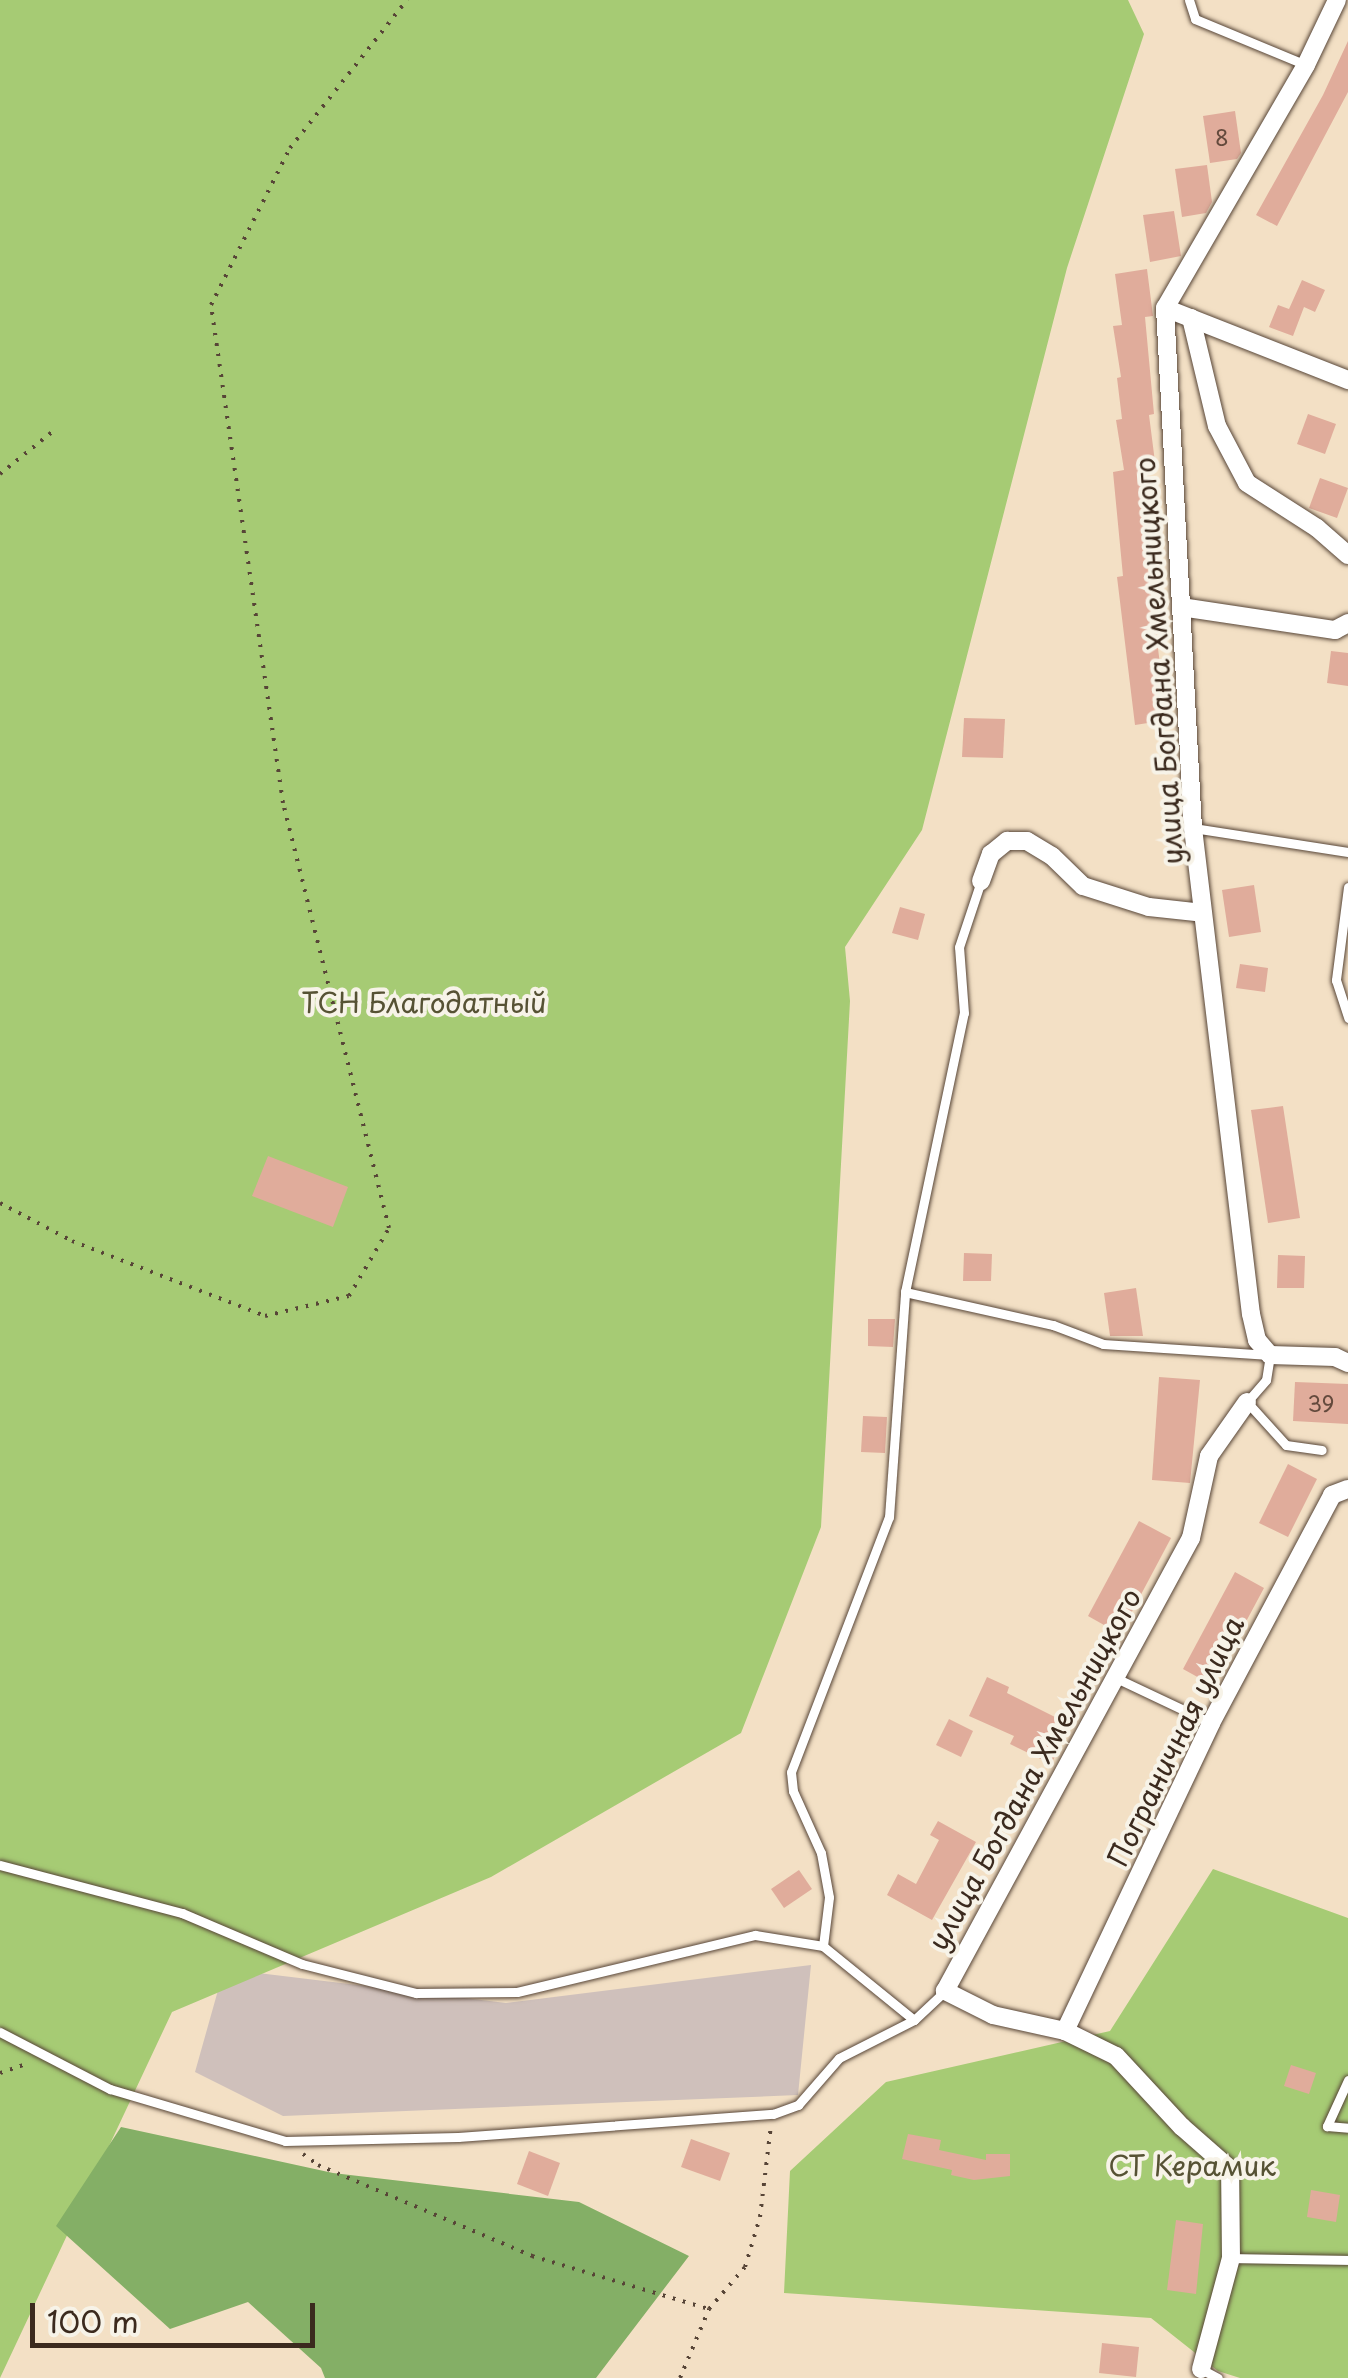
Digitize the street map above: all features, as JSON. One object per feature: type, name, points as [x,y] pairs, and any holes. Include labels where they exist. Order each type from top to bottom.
[{"type":"street","points":[[1336,0],[1306,64],[1165,308],[1348,380]]},
{"type":"street","name":"улица Богдана Хмельницкого","points":[[1165,308],[1193,828],[1250,1314],[1257,1340],[1270,1356]]},
{"type":"street","points":[[1191,318],[1217,426],[1247,483],[1317,528],[1348,556]]},
{"type":"street","points":[[1181,607],[1335,630],[1348,622]]},
{"type":"street","points":[[981,881],[990,854],[1007,842],[1026,840],[1052,856],[1083,886],[1149,907],[1203,912]]},
{"type":"street","points":[[1270,1356],[1336,1358],[1348,1363]]},
{"type":"street","name":"улица Богдана Хмельницкого","points":[[1200,2369],[1231,2258],[1230,2169],[1182,2127],[1116,2056],[1065,2031],[993,2015],[945,1991],[1191,1538],[1210,1456],[1247,1402]]},
{"type":"street","name":"Пограничная улица","points":[[1065,2031],[1210,1723],[1332,1495],[1348,1489]]},
{"type":"lane","points":[[1190,0],[1194,18],[1306,64]]},
{"type":"lane","points":[[1193,828],[1348,852]]},
{"type":"lane","points":[[823,1946],[829,1897],[821,1853],[793,1791],[791,1772],[890,1517],[905,1292],[964,1013],[959,948],[981,881]]},
{"type":"lane","points":[[1348,888],[1336,980],[1348,1018]]},
{"type":"lane","points":[[905,1292],[1053,1326],[1104,1344],[1270,1356],[1266,1380],[1247,1402],[1286,1445],[1322,1450]]},
{"type":"lane","points":[[1116,1678],[1210,1723]]},
{"type":"lane","points":[[0,1865],[182,1912],[302,1964],[416,1992],[517,1992],[755,1935],[823,1946],[914,2020]]},
{"type":"lane","points":[[0,2032],[43,2058],[110,2089],[285,2141],[458,2136],[772,2114],[798,2104],[839,2058],[914,2020],[945,1991]]},
{"type":"lane","points":[[1348,2080],[1327,2126],[1348,2128]]},
{"type":"lane","points":[[1231,2258],[1348,2260]]},
{"type":"lane","points":[[1200,2369],[1218,2378]]},
{"type":"path","points":[[0,1203],[72,1241],[265,1316],[349,1296],[389,1228],[283,802],[211,305],[290,148],[407,0]]},
{"type":"path","points":[[0,474],[52,432]]},
{"type":"path","points":[[0,2072],[43,2058]]},
{"type":"path","points":[[680,2378],[709,2309],[745,2266],[760,2217],[772,2114]]},
{"type":"path","points":[[285,2141],[318,2165],[532,2256],[709,2309]]},
{"type":"shaded area","points":[[811,1965],[798,2095],[283,2116],[195,2072],[224,1969],[506,2003]]},
{"type":"green space","name":"ТСН Благодатный","points":[[0,0],[1128,0],[1144,34],[1067,268],[922,830],[845,947],[850,1001],[821,1527],[741,1733],[491,1877],[172,2012],[0,2378]]},
{"type":"green space","name":"СТ Керамик","points":[[1213,1869],[1348,1918],[1348,2378],[1240,2378],[1218,2371],[1151,2318],[784,2293],[790,2171],[886,2082],[1110,2031]]},
{"type":"green space","points":[[121,2127],[333,2173],[579,2202],[689,2256],[596,2378],[325,2378],[321,2368],[248,2302],[170,2329],[56,2226]]},
{"type":"building","points":[[1348,41],[1348,92],[1277,226],[1256,215],[1323,95]]},
{"type":"building","points":[[1235,111],[1241,153],[1237,159],[1210,163],[1203,116]]},
{"type":"building","points":[[1207,165],[1212,202],[1206,213],[1182,217],[1175,169]]},
{"type":"building","points":[[1174,211],[1181,256],[1150,262],[1143,215]]},
{"type":"building","points":[[1147,269],[1153,316],[1145,317],[1154,414],[1149,415],[1155,462],[1145,464],[1154,568],[1148,569],[1167,720],[1135,725],[1117,577],[1123,576],[1113,472],[1124,470],[1116,420],[1122,419],[1117,378],[1121,377],[1113,326],[1122,325],[1115,274]]},
{"type":"building","points":[[1302,280],[1325,290],[1315,312],[1304,307],[1293,336],[1269,327],[1278,305],[1289,309]]},
{"type":"building","points":[[1308,414],[1336,424],[1325,454],[1297,444]]},
{"type":"building","points":[[1320,478],[1348,488],[1337,518],[1309,508]]},
{"type":"building","points":[[1331,651],[1348,653],[1348,686],[1327,683]]},
{"type":"building","points":[[964,718],[1005,719],[1003,758],[962,757]]},
{"type":"building","points":[[1254,885],[1261,932],[1229,937],[1222,890]]},
{"type":"building","points":[[900,907],[925,914],[918,940],[892,933]]},
{"type":"building","points":[[1240,964],[1268,968],[1265,992],[1236,988]]},
{"type":"building","points":[[1283,1106],[1300,1218],[1268,1223],[1251,1110]]},
{"type":"building","points":[[268,1156],[348,1187],[333,1227],[252,1196]]},
{"type":"building","points":[[964,1253],[992,1254],[991,1281],[963,1281]]},
{"type":"building","points":[[1278,1255],[1305,1256],[1304,1288],[1277,1288]]},
{"type":"building","points":[[1136,1288],[1143,1336],[1110,1336],[1104,1293]]},
{"type":"building","points":[[868,1319],[895,1319],[893,1347],[868,1346]]},
{"type":"building","points":[[1159,1377],[1200,1380],[1190,1483],[1152,1480]]},
{"type":"building","points":[[1295,1382],[1348,1384],[1348,1424],[1293,1421]]},
{"type":"building","points":[[863,1416],[887,1417],[885,1453],[861,1452]]},
{"type":"building","points":[[1288,1464],[1317,1479],[1288,1537],[1259,1523]]},
{"type":"building","points":[[1139,1521],[1171,1538],[1120,1634],[1088,1616]]},
{"type":"building","points":[[1235,1572],[1264,1588],[1212,1685],[1183,1669]]},
{"type":"building","points":[[987,1677],[1009,1687],[1007,1693],[1071,1725],[1051,1764],[1010,1744],[1014,1736],[969,1716]]},
{"type":"building","points":[[949,1719],[973,1731],[961,1757],[936,1745]]},
{"type":"building","points":[[938,1821],[976,1842],[932,1920],[887,1895],[898,1874],[916,1884],[939,1840],[930,1835]]},
{"type":"building","points":[[799,1870],[812,1889],[784,1908],[771,1889]]},
{"type":"building","points":[[1291,2065],[1316,2073],[1309,2094],[1284,2086]]},
{"type":"building","points":[[908,2134],[941,2140],[939,2150],[986,2160],[986,2154],[1010,2154],[1010,2176],[974,2180],[951,2175],[952,2170],[902,2159]]},
{"type":"building","points":[[691,2139],[730,2153],[720,2181],[681,2167]]},
{"type":"building","points":[[529,2151],[560,2163],[548,2196],[517,2184]]},
{"type":"building","points":[[1311,2190],[1340,2195],[1336,2222],[1307,2217]]},
{"type":"building","points":[[1176,2220],[1203,2224],[1196,2294],[1167,2290]]},
{"type":"building","points":[[1102,2343],[1139,2347],[1136,2377],[1099,2373]]}]
